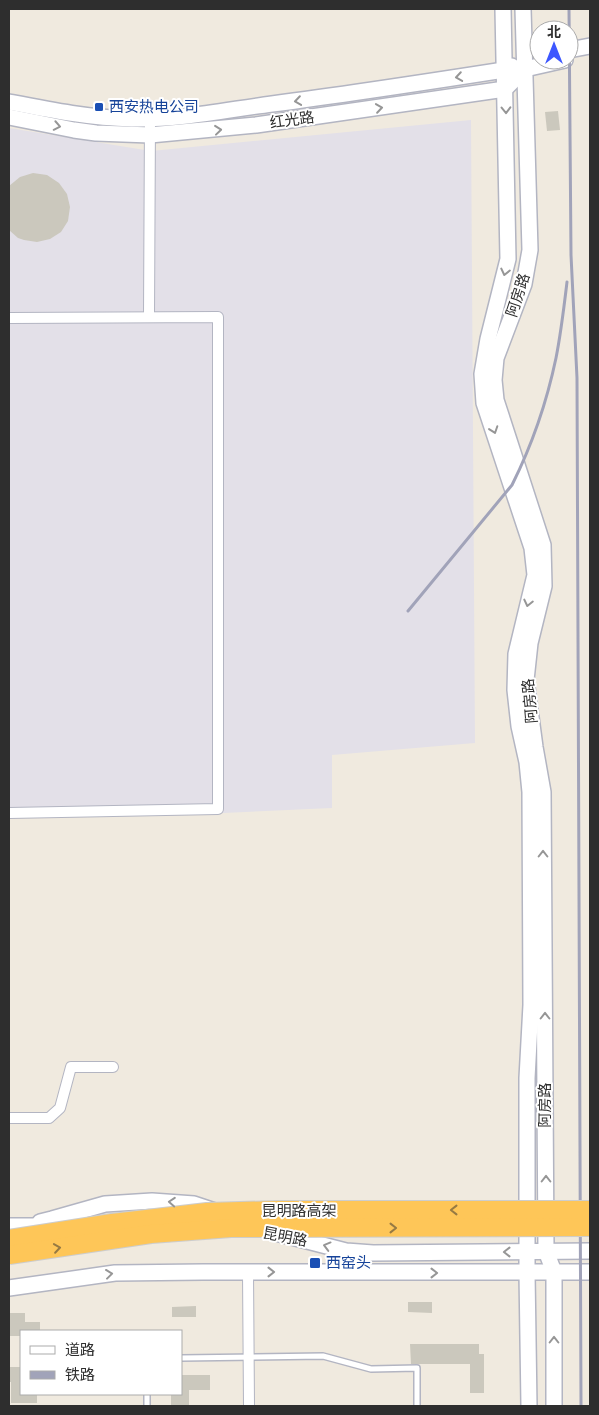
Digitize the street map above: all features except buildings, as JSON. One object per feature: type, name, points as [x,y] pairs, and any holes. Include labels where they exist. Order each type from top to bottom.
[{"type":"highway","name":"昆明路高架","points":[[11,1231],[112,1223],[206,1212],[278,1210],[590,1210]]},
{"type":"highway","name":"昆明路高架","points":[[9,1255],[150,1234],[231,1228],[590,1227]]},
{"type":"main road","name":"阿房路","points":[[504,9],[508,259],[488,338],[482,374],[484,403],[532,548],[535,575],[516,654],[515,690],[530,792],[532,1005],[527,1078],[529,1406]]},
{"type":"main road","name":"阿房路","points":[[523,9],[529,62]]},
{"type":"main road","name":"红光路","points":[[9,102],[78,115],[106,118],[150,118],[222,111],[376,90],[504,70],[529,62]]},
{"type":"main road","points":[[506,89],[529,62]]},
{"type":"main road","name":"阿房路","points":[[529,70],[530,250],[524,284],[496,358],[494,380],[496,400],[543,545],[544,586],[530,643],[526,680],[543,792],[546,1252],[554,1272],[554,1406]]},
{"type":"main road","name":"红光路","points":[[9,117],[96,133],[150,135],[256,126],[506,89]]},
{"type":"main road","points":[[11,1231],[105,1204],[152,1201],[194,1204],[268,1231]]},
{"type":"main road","name":"昆明路","points":[[11,1231],[167,1227],[268,1231],[346,1251],[373,1253],[590,1251]]},
{"type":"main road","name":"昆明路","points":[[9,1288],[115,1273],[590,1272]]},
{"type":"main road","points":[[529,1368],[554,1368]]},
{"type":"street","points":[[149,317],[150,118]]},
{"type":"street","points":[[9,318],[218,317],[218,809],[9,813]]},
{"type":"street","points":[[9,1118],[49,1118],[60,1108],[71,1067],[112,1067]]},
{"type":"street","points":[[248,1272],[249,1406]]},
{"type":"lane","points":[[182,1358],[322,1356],[371,1368],[417,1368],[417,1406]]},
{"type":"shaded area","points":[[471,120],[475,743],[332,755],[332,808],[224,813],[9,818],[9,128],[151,151]]},
{"type":"railway","points":[[569,9],[571,255],[577,378],[581,1406]]},
{"type":"railway","points":[[408,611],[512,485],[532,439],[548,390],[558,349],[567,282]]},
{"type":"place","name":"西安热电公司","points":[[99,107]]},
{"type":"place","name":"西窑头","points":[[315,1263]]}]
